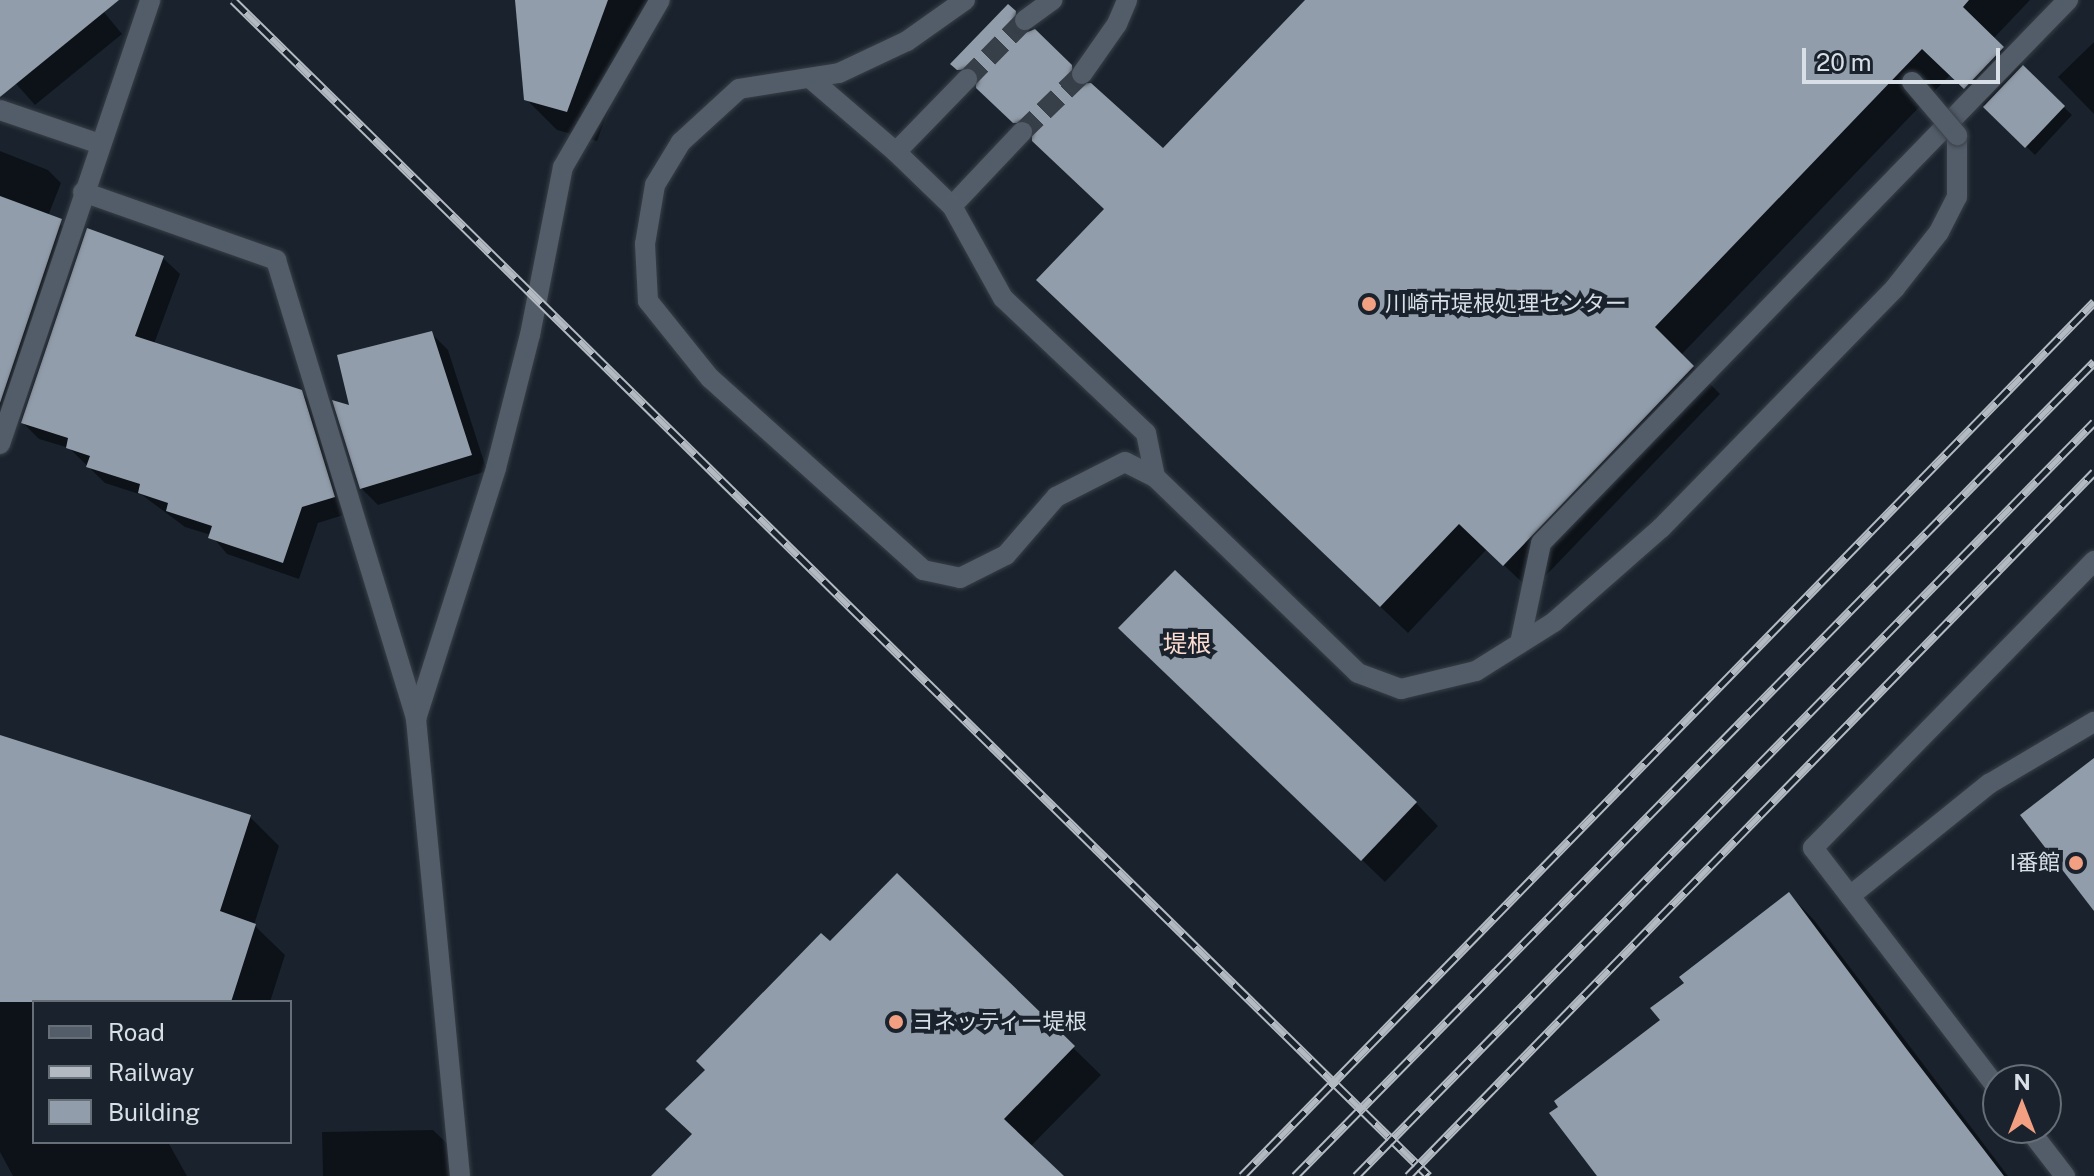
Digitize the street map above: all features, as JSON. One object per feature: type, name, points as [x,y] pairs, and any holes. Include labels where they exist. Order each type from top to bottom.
[{"type":"street","points":[[0,444],[150,0]]},
{"type":"street","points":[[416,719],[496,468],[530,335],[563,167],[660,0]]},
{"type":"street","points":[[965,0],[907,41],[839,73],[739,89],[681,142],[655,185],[645,244],[648,301],[710,378],[923,570],[960,578],[1006,555],[1056,497],[1125,462],[1155,477],[1358,673],[1401,689],[1476,671],[1554,622],[1661,528],[1895,288],[1939,232],[1957,197],[1957,135],[1912,82]]},
{"type":"street","points":[[1025,20],[1053,0]]},
{"type":"street","points":[[1082,74],[1117,24],[1127,0]]},
{"type":"street","points":[[1520,643],[1541,543],[2068,0]]},
{"type":"street","points":[[811,79],[896,152],[952,206],[1003,298],[1146,433],[1155,477]]},
{"type":"street","points":[[896,152],[967,79]]},
{"type":"street","points":[[0,110],[100,144]]},
{"type":"street","points":[[952,206],[1022,132]]},
{"type":"street","points":[[83,192],[276,260],[416,719],[460,1176]]},
{"type":"street","points":[[1982,1068],[1813,848],[2094,561]]},
{"type":"street","points":[[1850,896],[1989,784],[2094,722]]},
{"type":"street","points":[[2040,1144],[2065,1176]]},
{"type":"building","points":[[0,0],[119,0],[0,97]]},
{"type":"building","points":[[515,0],[608,0],[567,112],[524,100]]},
{"type":"building","name":"川崎市堤根処理センター","points":[[1305,0],[1969,0],[1963,7],[2004,47],[1964,89],[1922,49],[1655,327],[1694,366],[1503,566],[1459,524],[1380,607],[1036,280],[1104,209],[1032,141],[1031,123],[1013,123],[976,88],[975,69],[957,70],[950,64],[1008,4],[1016,11],[1015,28],[1025,33],[1035,29],[1072,65],[1074,84],[1091,83],[1163,148]]},
{"type":"building","points":[[2023,65],[2065,106],[2025,148],[1983,107]]},
{"type":"building","points":[[0,196],[62,219],[0,403]]},
{"type":"building","points":[[87,228],[164,256],[135,336],[302,390],[335,497],[302,507],[283,563],[208,538],[212,526],[166,511],[168,503],[138,493],[140,484],[86,467],[90,456],[66,448],[68,438],[21,423]]},
{"type":"building","points":[[432,331],[472,455],[360,489],[332,400],[349,405],[337,355]]},
{"type":"building","points":[[1175,570],[1417,802],[1361,861],[1118,628]]},
{"type":"building","points":[[0,735],[251,815],[220,911],[256,924],[232,1000],[0,1002]]},
{"type":"building","name":"I番館","points":[[2094,758],[2094,911],[2020,815]]},
{"type":"building","name":"ヨネッティー堤根","points":[[897,873],[1075,1046],[1004,1119],[1064,1176],[651,1176],[692,1134],[665,1109],[705,1070],[696,1061],[821,933],[830,941]]},
{"type":"building","points":[[1789,892],[2004,1176],[1597,1176],[1549,1113],[1558,1107],[1554,1101],[1660,1020],[1650,1008],[1684,983],[1679,977]]},
{"type":"tunnel","points":[[967,79],[1025,20]]},
{"type":"tunnel","points":[[1022,132],[1082,74]]},
{"type":"railway","points":[[233,0],[1429,1176]]},
{"type":"railway","points":[[1242,1176],[2094,302]]},
{"type":"railway","points":[[1295,1176],[2094,362]]},
{"type":"railway","points":[[1356,1176],[2094,422]]},
{"type":"railway","points":[[1408,1176],[2094,472]]},
{"type":"place","name":"川崎市堤根処理センター","points":[[1369,304]]},
{"type":"place","name":"I番館","points":[[2076,863]]},
{"type":"place","name":"ヨネッティー堤根","points":[[896,1022]]},
{"type":"district","name":"堤根","points":[[1187,644]]}]
